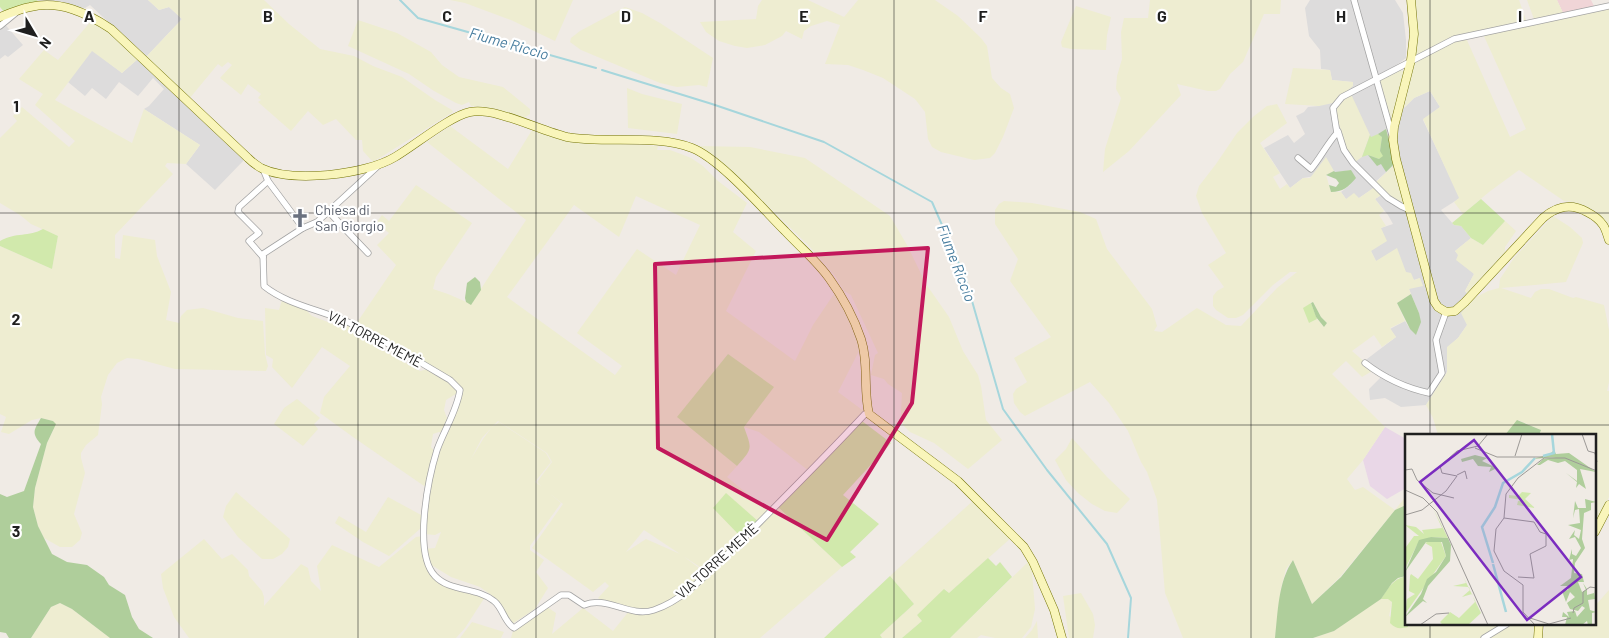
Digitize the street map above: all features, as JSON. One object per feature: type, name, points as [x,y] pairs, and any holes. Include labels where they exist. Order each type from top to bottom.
[{"type":"street","points":[[1354,0],[1394,140],[1396,159],[1434,301],[1438,307],[1446,312],[1455,310],[1465,302],[1552,210],[1570,206],[1589,213],[1603,225],[1609,240]]},
{"type":"street","points":[[1394,140],[1396,116],[1410,60],[1414,34],[1411,0]]},
{"type":"street","points":[[0,16],[31,7],[60,6],[80,11],[98,20],[118,36],[262,169],[268,181],[303,228]]},
{"type":"street","points":[[1410,210],[1388,198],[1353,163],[1344,150],[1334,115],[1334,108],[1342,97],[1410,60],[1454,39],[1609,6]]},
{"type":"street","points":[[0,26],[19,10]]},
{"type":"street","points":[[262,169],[295,175],[324,175],[379,165],[461,115],[480,111],[498,114],[569,137],[670,143],[692,148],[718,166],[742,188],[818,264],[836,288],[850,314],[863,348],[870,414],[958,481],[1024,547],[1034,562],[1054,610],[1062,638]]},
{"type":"street","points":[[1298,158],[1312,168],[1329,142],[1336,135],[1337,130]]},
{"type":"street","points":[[268,181],[239,208],[238,212],[259,233],[249,241],[263,257],[263,254],[303,228],[317,222],[379,165]]},
{"type":"street","points":[[328,211],[368,253]]},
{"type":"street","name":"VIA TORRE MEMÈ","points":[[263,257],[264,286],[273,294],[351,324],[450,380],[460,390],[458,400],[437,450],[430,480],[425,513],[423,545],[425,558],[429,569],[441,581],[494,600],[501,608],[510,625],[514,628],[561,595],[569,595],[578,599],[584,605],[592,602],[602,602],[621,609],[643,613],[672,602],[686,592],[780,503],[865,414],[870,414]]},
{"type":"street","points":[[1365,363],[1380,374],[1429,393],[1442,373],[1436,340],[1446,312]]},
{"type":"street","points":[[1596,530],[1609,505]]},
{"type":"street","points":[[1484,638],[1504,626]]},
{"type":"highlighted area","points":[[928,248],[912,403],[827,540],[658,448],[655,264]]},
{"type":"shaded area","points":[[38,0],[148,0],[159,10],[169,7],[182,19],[146,57],[90,5],[85,8],[51,3],[30,6]]},
{"type":"shaded area","points":[[1310,0],[1395,0],[1403,13],[1406,58],[1374,82],[1386,126],[1414,98],[1430,91],[1440,107],[1423,120],[1460,198],[1441,210],[1454,225],[1461,226],[1471,238],[1455,251],[1474,274],[1465,291],[1471,300],[1467,325],[1458,338],[1447,348],[1447,372],[1426,405],[1401,407],[1385,398],[1370,400],[1369,389],[1380,378],[1363,362],[1396,337],[1390,329],[1405,321],[1410,329],[1419,313],[1409,289],[1420,278],[1414,280],[1406,272],[1376,261],[1371,251],[1381,228],[1393,224],[1375,199],[1383,194],[1393,166],[1373,184],[1375,187],[1359,198],[1346,199],[1341,192],[1350,185],[1351,170],[1303,178],[1290,188],[1264,148],[1288,135],[1294,143],[1305,134],[1296,116],[1304,112],[1308,107],[1319,106],[1353,82],[1332,80],[1330,70],[1321,69],[1320,50],[1309,36],[1305,8]]},
{"type":"shaded area","points":[[1557,0],[1591,0],[1595,8],[1564,15]]},
{"type":"shaded area","points":[[2,21],[23,45],[8,57],[5,55],[0,59],[0,22]]},
{"type":"shaded area","points":[[92,50],[122,73],[139,58],[244,160],[215,190],[186,164],[200,145],[144,109],[164,89],[153,78],[138,96],[119,82],[106,99],[92,88],[85,96],[68,82]]},
{"type":"shaded area","points":[[1385,427],[1405,438],[1405,489],[1387,499],[1370,486],[1363,460]]},
{"type":"green space","points":[[0,0],[38,0],[30,6],[5,13],[0,7]]},
{"type":"green space","points":[[148,0],[264,0],[289,24],[320,49],[354,56],[373,66],[402,77],[453,112],[373,162],[363,151],[362,140],[356,140],[336,119],[323,125],[308,111],[291,131],[258,102],[261,100],[258,98],[261,94],[248,84],[241,95],[220,78],[232,65],[228,62],[222,67],[218,64],[189,99],[146,57],[182,19],[169,7],[159,10]]},
{"type":"green space","points":[[450,0],[573,0],[555,41],[511,20],[465,3]]},
{"type":"green space","points":[[762,0],[808,0],[844,17],[858,0],[935,0],[958,16],[981,38],[987,46],[992,78],[1010,94],[1014,108],[995,153],[990,158],[974,160],[941,152],[932,147],[928,139],[925,112],[915,99],[883,78],[863,70],[848,65],[825,64],[840,25],[827,21],[811,26],[804,31],[802,39],[786,31],[782,36],[765,45],[747,48],[719,41],[706,32],[700,22],[756,19],[758,6]]},
{"type":"green space","points":[[1150,0],[1281,0],[1280,14],[1264,14],[1243,62],[1230,74],[1220,89],[1208,91],[1177,84],[1181,95],[1129,151],[1103,172],[1105,149],[1121,98],[1116,89],[1117,76],[1122,59],[1121,32],[1124,18],[1148,18]]},
{"type":"green space","points":[[1415,0],[1519,0],[1527,23],[1468,34],[1414,58],[1418,19]]},
{"type":"green space","points":[[1527,0],[1557,0],[1564,15],[1535,22]]},
{"type":"green space","points":[[1076,6],[1111,17],[1106,50],[1062,47],[1061,42]]},
{"type":"green space","points":[[625,7],[642,13],[660,23],[713,58],[707,87],[699,85],[677,87],[660,83],[581,50],[570,42],[571,38],[580,31]]},
{"type":"green space","points":[[1609,8],[1609,227],[1596,211],[1573,202],[1564,201],[1519,170],[1463,214],[1454,202],[1459,198],[1423,119],[1440,107],[1430,91],[1414,98],[1404,108],[1414,63],[1453,41],[1466,38],[1510,137],[1526,129],[1483,34]]},
{"type":"green space","points":[[92,20],[97,22],[139,58],[122,73],[92,51],[55,100],[132,143],[144,109],[200,145],[186,164],[167,163],[165,166],[173,174],[115,235],[115,258],[120,259],[123,235],[155,240],[157,256],[171,292],[166,320],[179,323],[181,316],[187,310],[203,308],[238,318],[263,321],[265,354],[268,366],[266,371],[175,369],[127,358],[117,363],[108,375],[101,397],[102,404],[98,435],[86,445],[81,453],[85,473],[74,514],[82,533],[80,540],[72,547],[60,547],[44,538],[38,526],[33,507],[35,488],[47,443],[53,431],[53,421],[41,418],[32,420],[9,434],[1,432],[6,417],[0,414],[0,246],[52,269],[58,236],[31,224],[0,203],[0,138],[17,121],[13,116],[22,107],[69,147],[75,141],[35,105],[43,94],[19,79],[44,50],[58,60]]},
{"type":"green space","points":[[358,20],[397,33],[431,52],[442,65],[459,77],[503,87],[530,109],[530,114],[524,118],[496,109],[471,106],[469,102],[462,105],[456,103],[409,74],[348,46]]},
{"type":"green space","points":[[1293,68],[1330,70],[1332,80],[1353,82],[1353,86],[1333,103],[1319,106],[1285,104]]},
{"type":"green space","points":[[1401,70],[1403,72],[1402,80],[1394,112],[1390,120],[1378,80]]},
{"type":"green space","points":[[627,88],[642,94],[682,104],[677,134],[628,128]]},
{"type":"green space","points":[[1351,94],[1370,135],[1362,157],[1355,162],[1349,156],[1335,112],[1337,106]]},
{"type":"green space","points":[[1277,104],[1287,123],[1260,143],[1280,173],[1273,177],[1280,189],[1287,184],[1290,188],[1303,178],[1310,178],[1326,157],[1334,171],[1326,175],[1331,192],[1341,192],[1346,199],[1354,193],[1359,198],[1375,187],[1383,194],[1375,199],[1384,211],[1379,215],[1386,226],[1381,228],[1387,241],[1371,251],[1376,261],[1397,248],[1406,272],[1411,273],[1414,280],[1420,278],[1423,286],[1409,289],[1411,294],[1397,303],[1405,321],[1390,328],[1396,337],[1382,347],[1374,335],[1352,351],[1374,370],[1362,377],[1346,361],[1332,374],[1385,427],[1363,460],[1347,479],[1355,490],[1363,487],[1395,510],[1340,577],[1312,604],[1293,560],[1286,569],[1281,588],[1275,638],[1183,638],[1165,593],[1157,500],[1147,472],[1128,431],[1109,403],[1090,382],[1025,416],[1014,403],[1013,394],[1016,389],[1027,382],[1014,358],[1051,337],[1010,281],[1018,259],[995,224],[995,210],[1004,201],[1032,203],[1080,212],[1096,219],[1107,249],[1152,309],[1157,326],[1154,331],[1162,332],[1197,308],[1226,325],[1241,326],[1277,288],[1297,272],[1290,272],[1273,285],[1243,315],[1236,318],[1228,318],[1216,310],[1213,306],[1213,296],[1224,287],[1208,265],[1226,253],[1202,213],[1196,196],[1199,186],[1237,133],[1267,106]],"holes":[[[1313,302],[1321,317],[1327,323],[1324,327],[1317,319],[1309,323],[1310,303]]]},
{"type":"green space","points":[[450,126],[508,169],[532,130],[556,138],[599,143],[658,146],[657,150],[670,150],[681,154],[703,166],[718,181],[747,203],[733,232],[756,251],[726,311],[795,361],[813,325],[836,291],[844,305],[860,349],[838,392],[865,412],[809,471],[759,432],[744,427],[728,354],[678,417],[737,466],[727,477],[769,512],[759,522],[726,494],[742,538],[708,571],[683,556],[706,573],[690,588],[657,609],[630,610],[619,603],[613,605],[601,600],[598,598],[609,586],[605,582],[593,592],[532,548],[563,504],[549,493],[561,503],[530,546],[530,550],[544,560],[536,572],[548,588],[535,609],[512,624],[494,597],[480,587],[451,577],[428,563],[424,549],[435,548],[441,532],[435,535],[424,534],[430,483],[438,450],[462,390],[356,324],[396,265],[377,245],[389,233],[376,223],[382,215],[389,221],[416,185],[472,223],[436,277],[433,289],[471,304],[526,220],[427,142]],"holes":[[[636,196],[700,225],[676,275],[637,249],[577,333],[622,366],[615,375],[507,297],[574,205],[619,237]],[[498,421],[547,453],[552,462],[537,482],[541,486],[535,482],[551,462],[546,453],[499,422],[492,427]],[[492,427],[471,459],[482,438]],[[644,530],[680,554],[646,539],[626,552]]]},
{"type":"green space","points":[[1386,129],[1395,163],[1386,172],[1381,164],[1377,166],[1368,155],[1379,159],[1383,156],[1380,151],[1382,137],[1378,134]]},
{"type":"green space","points":[[1378,134],[1382,137],[1380,151],[1384,156],[1379,159],[1368,155],[1362,157],[1370,135],[1371,137]]},
{"type":"green space","points":[[698,146],[750,147],[805,158],[890,216],[926,284],[949,317],[963,351],[978,375],[986,420],[1002,440],[968,469],[934,443],[910,432],[903,425],[901,414],[902,393],[884,379],[871,375],[875,355],[878,353],[851,295],[844,291],[835,276],[809,246],[771,209]]},
{"type":"green space","points":[[1393,166],[1404,202],[1401,205],[1375,183]]},
{"type":"green space","points":[[1351,170],[1356,178],[1342,190],[1331,192],[1329,185],[1336,187],[1339,183],[1336,179],[1326,175],[1334,171]]},
{"type":"green space","points":[[1481,199],[1505,221],[1483,245],[1471,238],[1461,226],[1452,223]]},
{"type":"green space","points":[[1553,216],[1570,227],[1582,238],[1583,243],[1566,282],[1501,288],[1531,298],[1535,292],[1541,289],[1549,289],[1573,298],[1576,297],[1604,305],[1609,330],[1609,382],[1607,391],[1609,391],[1609,497],[1596,525],[1596,434],[1539,434],[1541,430],[1518,420],[1506,434],[1438,434],[1433,418],[1426,405],[1447,372],[1447,347],[1458,338],[1467,325],[1461,313],[1471,300],[1488,291],[1499,288],[1500,279],[1514,258]]},
{"type":"green space","points":[[1505,221],[1516,231],[1505,247],[1505,252],[1467,293],[1465,291],[1474,274],[1456,260],[1458,255],[1455,251],[1471,238],[1483,245]]},
{"type":"green space","points":[[43,229],[58,236],[52,269],[0,246],[0,241],[6,238],[33,233]]},
{"type":"green space","points":[[475,277],[480,282],[481,290],[471,305],[466,302],[465,298],[467,283]]},
{"type":"green space","points":[[1411,294],[1421,322],[1416,335],[1410,329],[1397,303]]},
{"type":"green space","points":[[282,300],[306,310],[312,316],[333,324],[354,328],[359,337],[420,371],[428,369],[445,379],[459,392],[446,400],[444,410],[448,421],[443,433],[433,434],[431,447],[435,452],[427,488],[320,413],[324,397],[350,366],[322,347],[292,388],[272,367],[273,359],[266,355],[265,308],[279,310]]},
{"type":"green space","points":[[1313,302],[1321,317],[1327,323],[1324,327],[1316,317],[1311,303]]},
{"type":"green space","points":[[1311,303],[1317,319],[1309,323],[1303,308]]},
{"type":"green space","points":[[728,354],[774,387],[744,427],[750,448],[737,466],[677,417]]},
{"type":"green space","points":[[297,399],[320,418],[314,424],[318,429],[303,446],[274,424],[284,408]]},
{"type":"green space","points":[[41,418],[53,421],[56,424],[47,443],[35,488],[33,507],[38,526],[52,554],[67,562],[87,565],[104,577],[109,585],[125,595],[132,617],[139,629],[153,638],[110,638],[72,609],[60,603],[51,607],[31,638],[9,638],[6,633],[0,632],[0,494],[7,497],[24,491],[41,444],[36,437],[35,431]]},
{"type":"green space","points":[[1517,420],[1541,430],[1539,434],[1506,434]]},
{"type":"green space","points":[[862,421],[891,443],[843,495],[879,524],[850,552],[856,557],[842,567],[778,507]]},
{"type":"green space","points":[[1072,438],[1107,477],[1130,499],[1117,513],[1105,511],[1092,504],[1066,480],[1055,460],[1066,449]]},
{"type":"green space","points":[[236,492],[290,539],[288,547],[282,554],[273,559],[262,559],[238,537],[223,517],[226,506]]},
{"type":"green space","points":[[726,493],[759,522],[742,538],[713,508]]},
{"type":"green space","points":[[388,497],[423,516],[421,528],[389,556],[363,542],[335,523],[339,516],[366,532]]},
{"type":"green space","points":[[1405,497],[1405,505],[1395,510]]},
{"type":"green space","points":[[975,499],[1012,537],[949,593],[945,589],[917,615],[923,620],[902,638],[882,638],[880,635],[914,604],[890,576]]},
{"type":"green space","points":[[1405,505],[1405,576],[1398,578],[1392,583],[1381,599],[1334,631],[1313,638],[1275,638],[1284,578],[1293,560],[1312,604],[1341,577],[1395,510]]},
{"type":"green space","points":[[778,507],[842,567],[760,638],[511,638],[513,631],[547,607],[556,613],[552,634],[583,608],[613,631],[629,611],[645,614],[676,601]]},
{"type":"green space","points":[[423,536],[434,577],[485,597],[465,628],[456,638],[189,638],[174,617],[163,588],[161,574],[204,539],[222,559],[232,554],[248,570],[249,576],[262,591],[264,606],[301,564],[308,568],[311,581],[321,591],[317,566],[332,545],[379,567],[416,537]]},
{"type":"green space","points":[[988,558],[996,566],[1000,562],[1012,577],[950,638],[902,638],[922,621],[917,615],[944,589],[949,593]]},
{"type":"green space","points":[[1030,560],[1033,566],[1035,609],[1031,627],[1022,638],[995,638],[981,635],[977,638],[950,638]]},
{"type":"green space","points":[[890,576],[914,604],[880,635],[882,638],[824,638]]},
{"type":"green space","points":[[1405,576],[1405,626],[1408,627],[1398,628],[1390,623],[1392,602],[1388,599],[1381,599],[1394,582]]},
{"type":"green space","points":[[1609,590],[1609,638],[1542,638],[1545,626],[1596,626],[1596,605]]},
{"type":"green space","points":[[1081,593],[1093,614],[1095,625],[1093,638],[1069,638],[1063,596]]},
{"type":"green space","points":[[1388,598],[1392,602],[1389,616],[1408,627],[1502,626],[1482,638],[1313,638],[1334,631],[1381,599]]},
{"type":"green space","points":[[60,603],[72,609],[110,638],[31,638],[51,607]]},
{"type":"green space","points":[[1037,621],[1038,638],[1025,638],[1032,630]]},
{"type":"green space","points":[[472,622],[504,632],[501,638],[460,638]]},
{"type":"green space","points":[[1508,626],[1536,626],[1535,638],[1490,638]]},
{"type":"waterway","name":"Fiume Riccio","points":[[400,0],[418,18],[596,68]]},
{"type":"waterway","name":"Fiume Riccio","points":[[602,70],[712,104],[824,142],[932,202],[966,280],[1003,409],[1047,470],[1107,544],[1131,598],[1128,638]]},
{"type":"place","name":"Chiesa di San Giorgio","points":[[300,218]]}]
